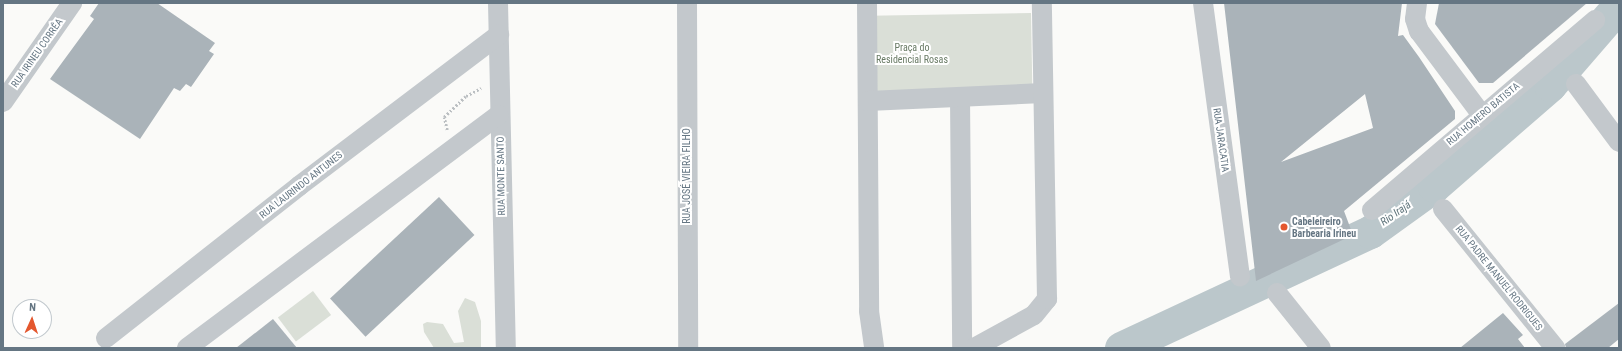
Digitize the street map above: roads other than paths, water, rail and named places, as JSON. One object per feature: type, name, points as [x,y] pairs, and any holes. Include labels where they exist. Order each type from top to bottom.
[{"type":"street","name":"RUA IRINEU CORRÊA","points":[[3,102],[72,3]]},
{"type":"street","name":"RUA MONTE SANTO","points":[[498,3],[499,115],[506,348]]},
{"type":"street","name":"RUA JOSÉ VIEIRA FILHO","points":[[687,3],[688,348]]},
{"type":"street","points":[[867,3],[869,311],[874,348]]},
{"type":"street","points":[[974,348],[1034,315],[1047,299],[1042,3]]},
{"type":"street","name":"RUA JARACATIA","points":[[1203,3],[1240,277]]},
{"type":"street","points":[[1417,3],[1415,19],[1419,31],[1481,114]]},
{"type":"street","name":"RUA HOMERO BATISTA","points":[[1372,210],[1481,114],[1595,20]]},
{"type":"street","name":"RUA LAURINDO ANTUNES","points":[[106,338],[299,186],[499,35]]},
{"type":"street","points":[[1576,84],[1619,142]]},
{"type":"street","points":[[868,101],[1044,93]]},
{"type":"street","points":[[960,97],[962,348]]},
{"type":"street","points":[[186,348],[499,115]]},
{"type":"street","name":"RUA PADRE MANUEL RODRIGUES","points":[[1443,209],[1555,348]]},
{"type":"street","points":[[1277,293],[1321,348]]},
{"type":"waterway","name":"Rio Irajá","points":[[1121,348],[1370,232],[1434,186],[1550,85],[1619,5]]},
{"type":"place","name":"Cabeleireiro Barbearia Irineu","points":[[1284,227]]},
{"type":"park label","name":"Praça do Residencial Rosas","points":[[912,52]]}]
